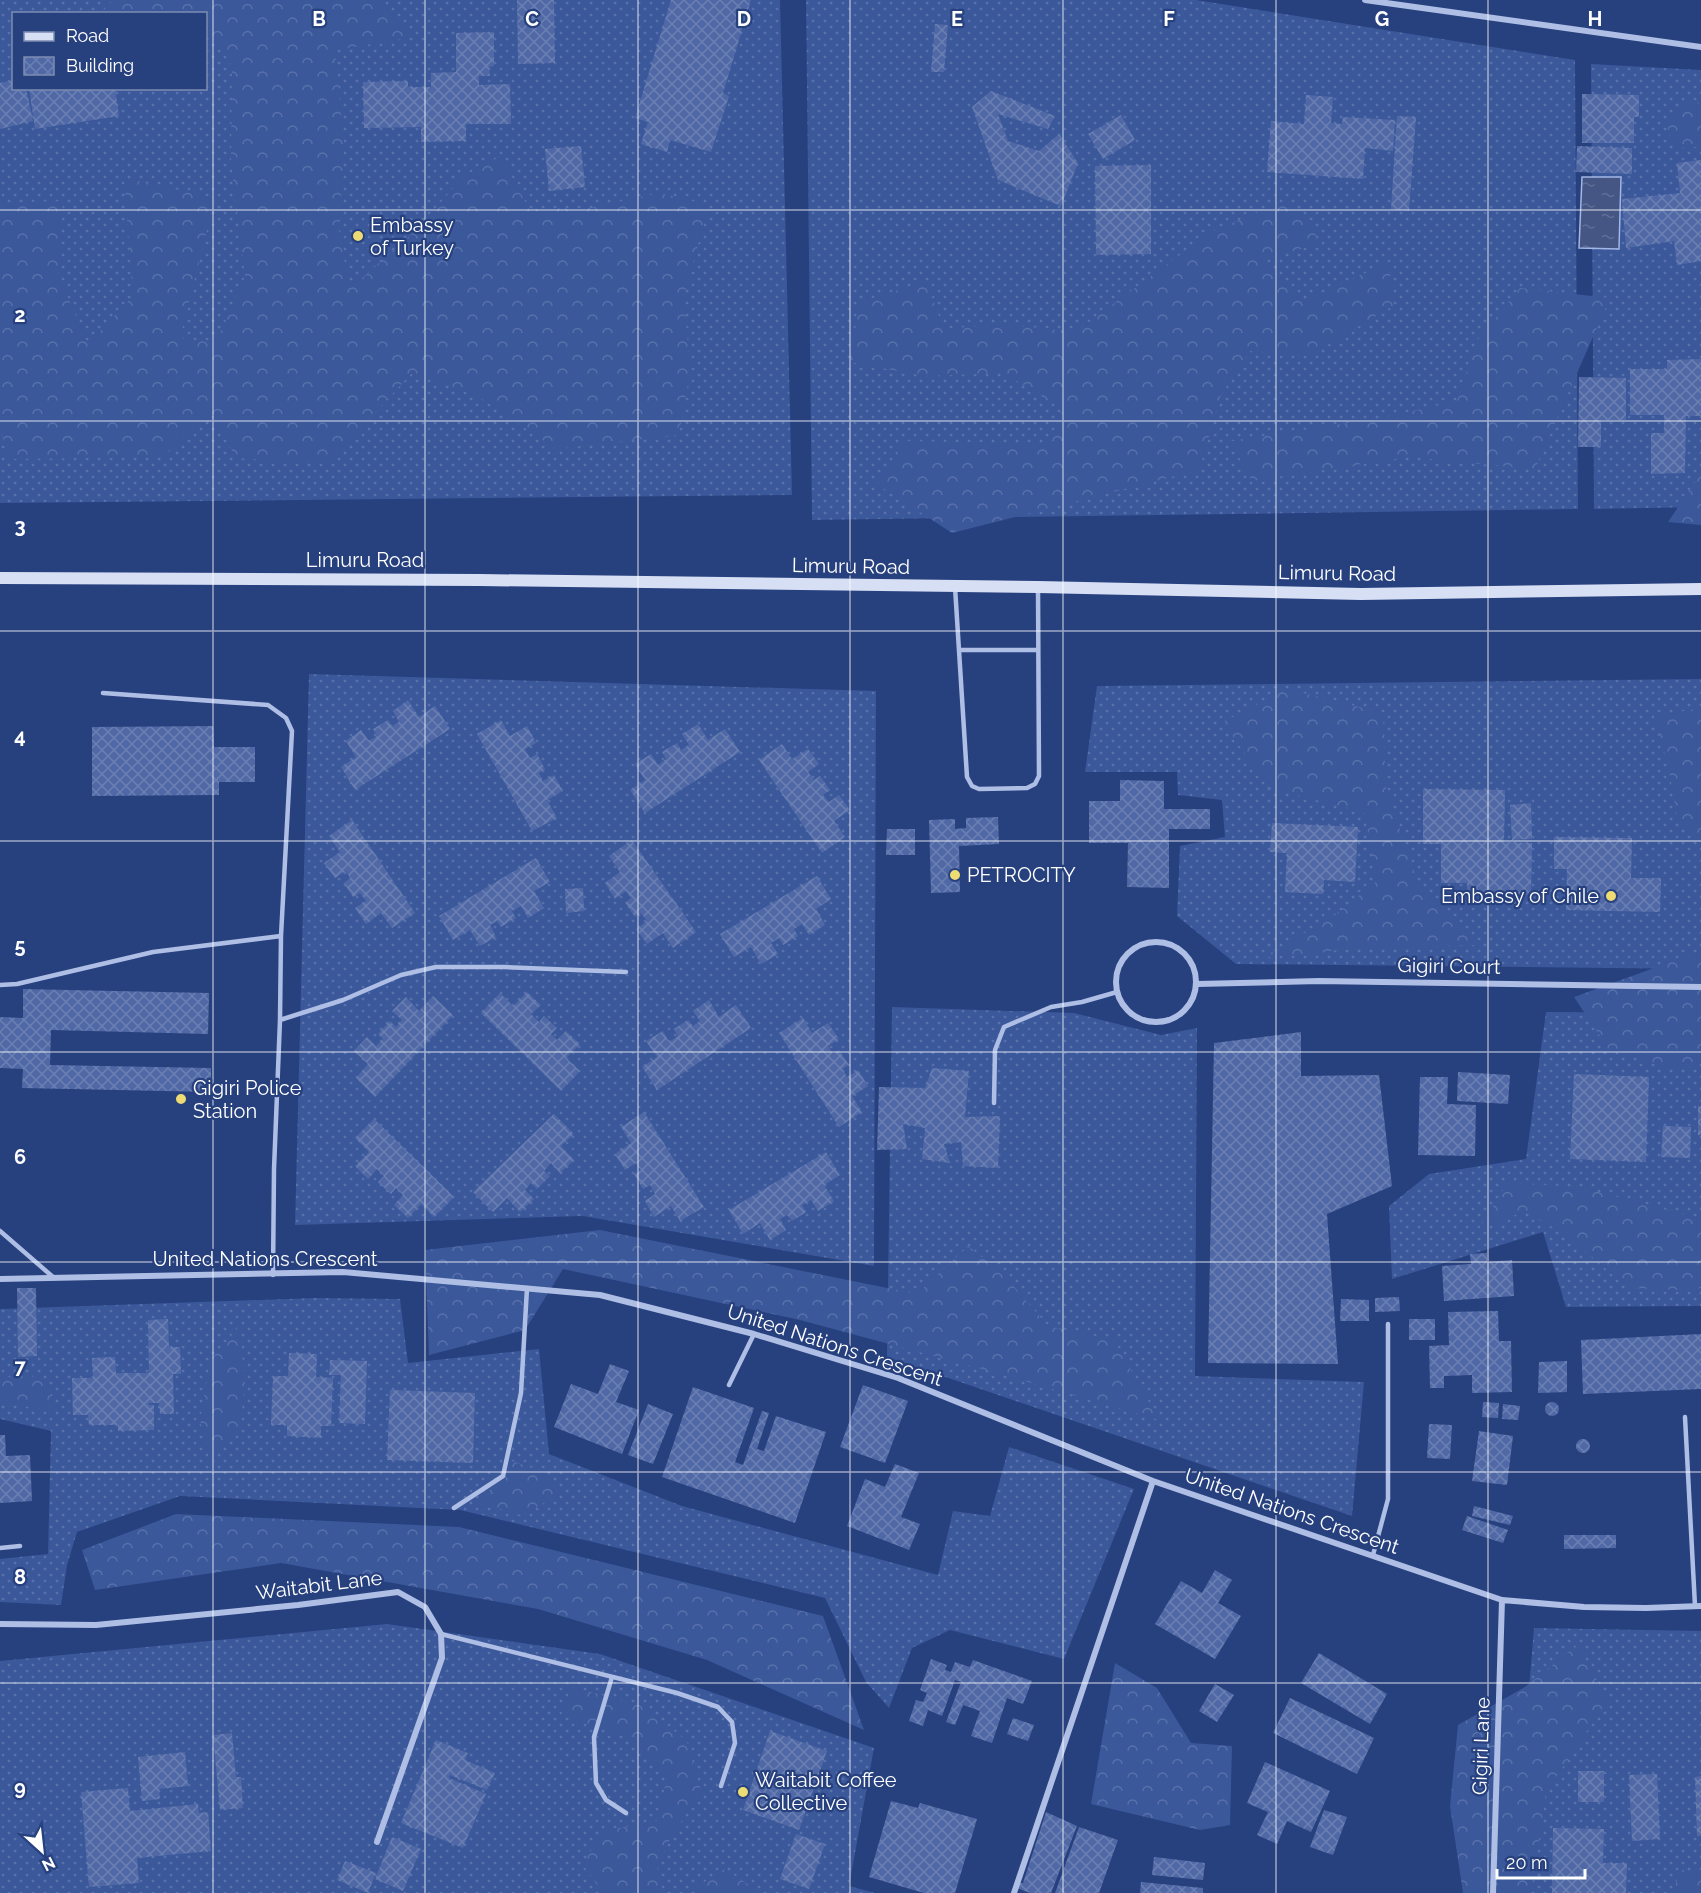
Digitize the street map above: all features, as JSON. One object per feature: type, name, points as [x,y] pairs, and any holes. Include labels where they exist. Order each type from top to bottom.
[{"type":"main road","name":"Limuru Road","points":[[0,578],[480,580],[1038,587],[1361,594],[1701,589]]},
{"type":"street","points":[[1365,0],[1701,46]]},
{"type":"street","points":[[1154,941],[1170,944],[1185,953],[1194,967],[1197,984],[1192,1000],[1182,1013],[1167,1021],[1150,1022],[1135,1016],[1122,1005],[1117,992],[1117,972],[1124,957],[1137,946],[1154,941]]},
{"type":"street","name":"Gigiri Court","points":[[1197,984],[1318,981],[1701,987]]},
{"type":"street","name":"United Nations Crescent","points":[[0,1279],[343,1272],[600,1295],[754,1334],[898,1378],[1153,1481],[1373,1555],[1425,1575],[1502,1599],[1584,1607],[1698,1606]]},
{"type":"street","points":[[1014,1893],[1153,1481]]},
{"type":"street","name":"Waitabit Lane","points":[[0,1624],[96,1625],[298,1605],[398,1592],[425,1607],[441,1634]]},
{"type":"street","name":"Gigiri Lane","points":[[1493,1893],[1502,1599]]},
{"type":"street","points":[[377,1842],[442,1658],[441,1634]]},
{"type":"lane","points":[[955,587],[967,777],[972,786],[979,789],[1027,788],[1035,784],[1039,776],[1038,587]]},
{"type":"lane","points":[[959,650],[1038,650]]},
{"type":"lane","points":[[103,693],[268,705],[286,718],[292,731],[280,936],[273,1275]]},
{"type":"lane","points":[[0,985],[17,984],[153,952],[280,936]]},
{"type":"lane","points":[[280,1020],[343,1000],[401,975],[436,967],[626,972]]},
{"type":"lane","points":[[994,1103],[995,1050],[1004,1027],[1052,1007],[1082,1002],[1117,992]]},
{"type":"lane","points":[[0,1232],[53,1277]]},
{"type":"lane","points":[[454,1508],[503,1476],[521,1393],[527,1288]]},
{"type":"lane","points":[[1373,1555],[1388,1499],[1388,1324]]},
{"type":"lane","points":[[729,1385],[754,1334]]},
{"type":"lane","points":[[1685,1417],[1698,1606]]},
{"type":"lane","points":[[0,1548],[20,1546]]},
{"type":"lane","points":[[441,1634],[677,1693],[718,1707],[732,1722],[735,1743],[721,1786]]},
{"type":"lane","points":[[612,1677],[594,1737],[596,1784],[606,1800],[626,1813]]},
{"type":"green space","points":[[0,0],[780,0],[792,495],[0,503]]},
{"type":"green space","points":[[113,0],[380,0],[415,37],[335,50],[344,144],[339,237],[351,288],[414,232],[464,176],[501,156],[529,209],[590,208],[659,193],[709,205],[684,296],[690,372],[679,435],[556,449],[473,393],[411,374],[327,464],[236,458],[211,412],[163,457],[9,459],[0,427],[0,203],[63,201],[58,275],[88,344],[133,296],[124,178],[215,198],[180,338],[216,343],[245,276],[231,162],[232,66],[207,26],[207,12],[102,12]]},
{"type":"green space","points":[[806,0],[1196,0],[1575,60],[1578,509],[812,520]]},
{"type":"green space","points":[[1591,64],[1701,70],[1701,507],[1594,509]]},
{"type":"green space","points":[[1682,102],[1701,103],[1701,147],[1675,148],[1665,121]]},
{"type":"green space","points":[[1289,199],[1322,243],[1261,260],[1302,302],[1389,262],[1393,306],[1309,356],[1250,351],[1221,395],[1199,470],[952,533],[877,484],[905,441],[1051,444],[1063,409],[1003,373],[925,376],[849,362],[860,302],[926,281],[944,329],[1002,324],[1075,332],[1211,232]]},
{"type":"green space","points":[[1520,288],[1610,298],[1535,469],[1408,457],[1252,481],[1230,441],[1381,418],[1457,401],[1477,341]]},
{"type":"green space","points":[[1701,473],[1701,525],[1668,522]]},
{"type":"green space","points":[[309,674],[876,691],[874,1266],[583,1216],[295,1225]]},
{"type":"green space","points":[[1701,679],[1701,969],[1236,964],[1177,916],[1180,846],[1225,837],[1222,800],[1178,795],[1177,772],[1085,772],[1097,686]]},
{"type":"green space","points":[[1287,689],[1383,713],[1386,788],[1421,892],[1480,945],[1359,948],[1262,958],[1335,915],[1377,881],[1364,812],[1268,788],[1223,722]]},
{"type":"green space","points":[[1701,708],[1701,846],[1678,821],[1668,766],[1654,716]]},
{"type":"green space","points":[[1701,951],[1701,1063],[1675,1070],[1609,1050],[1574,997]]},
{"type":"green space","points":[[892,1007],[1074,1013],[1161,1035],[1197,1028],[1195,1376],[1364,1382],[1352,1516],[887,1357]]},
{"type":"green space","points":[[1546,1012],[1701,1013],[1701,1306],[1566,1307],[1543,1232],[1392,1279],[1389,1206],[1429,1174],[1526,1159]]},
{"type":"green space","points":[[1507,1183],[1580,1187],[1701,1219],[1701,1288],[1684,1290],[1627,1288],[1570,1237],[1524,1211],[1477,1232]]},
{"type":"green space","points":[[600,1230],[917,1294],[968,1246],[1003,1274],[1048,1326],[1114,1340],[1159,1420],[800,1320],[563,1269],[525,1330],[429,1355],[425,1250]]},
{"type":"green space","points":[[315,1298],[400,1299],[408,1363],[539,1349],[549,1454],[682,1506],[938,1575],[953,1511],[990,1516],[1009,1447],[1134,1489],[1064,1659],[950,1630],[912,1648],[889,1708],[866,1682],[825,1598],[460,1510],[180,1496],[77,1532],[67,1565],[61,1605],[0,1602],[0,1559],[48,1554],[51,1431],[0,1419],[0,1309]]},
{"type":"green space","points":[[240,1325],[245,1382],[241,1421],[211,1465],[200,1420],[210,1361]]},
{"type":"green space","points":[[0,1372],[17,1381],[42,1374],[58,1410],[0,1404]]},
{"type":"green space","points":[[509,1460],[544,1472],[559,1495],[521,1515],[481,1504]]},
{"type":"green space","points":[[176,1514],[459,1527],[823,1616],[864,1730],[707,1660],[538,1609],[281,1563],[95,1590],[82,1550]]},
{"type":"green space","points":[[387,1624],[600,1654],[874,1748],[849,1886],[875,1893],[0,1893],[0,1661]]},
{"type":"green space","points":[[1534,1628],[1701,1631],[1701,1893],[1512,1893]]},
{"type":"green space","points":[[1578,1645],[1608,1700],[1546,1792],[1531,1893],[1463,1893],[1450,1806],[1458,1725],[1525,1687]]},
{"type":"green space","points":[[1115,1663],[1157,1688],[1191,1743],[1232,1746],[1230,1825],[1200,1830],[1091,1804]]},
{"type":"green space","points":[[571,1687],[643,1706],[687,1741],[701,1791],[670,1839],[657,1866],[663,1893],[603,1893],[583,1865],[601,1831],[656,1822],[668,1775],[625,1737],[561,1715]]},
{"type":"green space","points":[[725,1869],[761,1893],[699,1893],[696,1887]]},
{"type":"green space","points":[[1680,1869],[1701,1875],[1701,1893],[1673,1893]]},
{"type":"water","points":[[1582,177],[1621,177],[1619,249],[1579,248]]},
{"type":"building","points":[[517,0],[554,0],[555,63],[518,64]]},
{"type":"building","points":[[671,0],[751,0],[723,93],[729,96],[711,152],[670,140],[667,152],[641,144],[648,122],[635,118]]},
{"type":"building","points":[[935,24],[948,25],[944,72],[931,72]]},
{"type":"building","points":[[494,32],[494,66],[489,67],[490,76],[479,76],[479,85],[510,84],[511,124],[466,124],[466,141],[421,142],[421,127],[364,128],[363,82],[408,81],[408,87],[431,87],[431,73],[456,72],[456,33]]},
{"type":"building","points":[[12,80],[12,90],[26,90],[33,121],[0,129],[0,83]]},
{"type":"building","points":[[29,90],[115,90],[119,116],[35,129]]},
{"type":"building","points":[[991,91],[1055,116],[1048,129],[998,114],[1008,141],[1039,151],[1059,134],[1078,163],[1061,206],[998,180],[972,107]]},
{"type":"building","points":[[1582,94],[1639,95],[1639,117],[1634,117],[1634,143],[1582,143]]},
{"type":"building","points":[[1306,95],[1333,97],[1331,123],[1342,124],[1343,117],[1395,120],[1393,151],[1365,148],[1363,179],[1267,172],[1271,121],[1304,124]]},
{"type":"building","points":[[1121,115],[1135,140],[1103,159],[1088,134]]},
{"type":"building","points":[[1397,116],[1416,117],[1409,211],[1391,209]]},
{"type":"building","points":[[581,146],[585,187],[549,191],[545,149]]},
{"type":"building","points":[[1577,146],[1632,148],[1632,174],[1576,172]]},
{"type":"building","points":[[1701,160],[1701,261],[1677,265],[1674,241],[1626,248],[1622,199],[1680,193],[1677,163]]},
{"type":"building","points":[[1151,165],[1151,254],[1096,255],[1095,166]]},
{"type":"building","points":[[1701,359],[1701,416],[1686,416],[1685,473],[1651,474],[1651,433],[1664,433],[1664,415],[1630,415],[1630,369],[1667,369],[1667,360]]},
{"type":"building","points":[[1579,377],[1626,378],[1626,420],[1601,420],[1601,447],[1578,447]]},
{"type":"building","points":[[408,700],[419,717],[435,706],[450,729],[355,790],[341,767],[356,757],[346,741],[361,730],[369,741],[377,736],[373,729],[388,720],[392,726],[399,722],[393,711]]},
{"type":"building","points":[[501,720],[510,736],[527,726],[536,743],[525,749],[530,758],[537,754],[545,769],[539,773],[543,781],[554,775],[563,791],[547,800],[557,818],[532,831],[477,734]]},
{"type":"building","points":[[698,724],[708,740],[725,729],[740,752],[645,813],[630,790],[645,780],[635,764],[651,754],[658,765],[666,759],[662,752],[677,743],[681,750],[689,745],[682,734]]},
{"type":"building","points":[[213,726],[214,747],[255,747],[255,782],[219,782],[219,795],[92,796],[92,727]]},
{"type":"building","points":[[782,744],[792,759],[808,749],[819,764],[808,772],[814,780],[820,776],[830,790],[823,795],[829,802],[839,795],[850,810],[834,821],[845,837],[822,853],[759,760]]},
{"type":"building","points":[[1120,780],[1164,781],[1164,809],[1210,809],[1210,829],[1169,829],[1169,888],[1127,887],[1128,843],[1089,843],[1089,801],[1120,801]]},
{"type":"building","points":[[1423,789],[1505,790],[1504,842],[1532,843],[1531,895],[1467,895],[1467,883],[1441,883],[1441,844],[1423,844]]},
{"type":"building","points":[[1531,803],[1532,839],[1512,840],[1510,805]]},
{"type":"building","points":[[998,817],[999,844],[959,846],[960,892],[931,893],[929,820],[955,819],[955,829],[966,828],[966,818]]},
{"type":"building","points":[[352,820],[415,913],[392,928],[381,913],[366,924],[355,908],[366,901],[360,893],[353,897],[344,883],[350,878],[346,871],[335,878],[324,863],[340,852],[329,836]]},
{"type":"building","points":[[1272,823],[1358,827],[1355,882],[1324,880],[1323,894],[1285,892],[1287,853],[1270,852]]},
{"type":"building","points":[[887,829],[915,829],[915,855],[886,855]]},
{"type":"building","points":[[1554,837],[1632,838],[1631,878],[1661,878],[1660,912],[1566,910],[1567,869],[1554,869]]},
{"type":"building","points":[[632,840],[696,932],[673,948],[663,933],[647,944],[636,929],[647,921],[641,913],[635,917],[625,903],[631,898],[626,891],[615,899],[605,883],[620,872],[609,856]]},
{"type":"building","points":[[536,858],[550,882],[534,891],[544,908],[528,918],[521,906],[512,911],[516,918],[501,927],[497,921],[490,925],[496,937],[480,946],[470,930],[453,940],[439,916]]},
{"type":"building","points":[[817,876],[831,899],[816,909],[825,925],[809,935],[802,924],[794,929],[798,936],[783,945],[779,938],[771,943],[778,954],[761,964],[751,947],[734,957],[720,934]]},
{"type":"building","points":[[583,888],[584,911],[566,913],[565,889]]},
{"type":"building","points":[[23,989],[209,993],[208,1034],[51,1030],[50,1065],[211,1068],[211,1092],[22,1088],[23,1069],[0,1068],[0,1017],[23,1018]]},
{"type":"building","points":[[527,992],[541,1005],[531,1014],[539,1022],[544,1016],[557,1028],[551,1034],[557,1040],[566,1031],[580,1044],[566,1058],[580,1071],[561,1091],[481,1013],[500,993],[513,1006]]},
{"type":"building","points":[[433,996],[453,1015],[375,1097],[356,1078],[368,1064],[354,1051],[367,1037],[376,1046],[383,1039],[378,1034],[390,1021],[396,1027],[402,1020],[392,1011],[406,997],[419,1011]]},
{"type":"building","points":[[709,1000],[719,1017],[736,1005],[751,1028],[657,1090],[642,1067],[657,1057],[646,1041],[663,1031],[669,1042],[678,1036],[674,1029],[688,1020],[693,1026],[700,1021],[693,1011]]},
{"type":"building","points":[[803,1018],[812,1033],[828,1023],[839,1039],[828,1046],[833,1054],[839,1050],[849,1065],[842,1069],[847,1077],[858,1070],[868,1086],[852,1096],[862,1112],[839,1127],[779,1033]]},
{"type":"building","points":[[1301,1032],[1301,1076],[1379,1075],[1392,1186],[1327,1214],[1338,1364],[1208,1363],[1214,1043]]},
{"type":"building","points":[[932,1068],[969,1071],[965,1117],[1000,1116],[998,1168],[963,1166],[961,1142],[944,1144],[950,1163],[922,1159],[925,1128],[903,1124],[907,1149],[877,1150],[879,1087],[925,1088]]},
{"type":"building","points":[[1458,1072],[1510,1075],[1508,1104],[1457,1101]]},
{"type":"building","points":[[1574,1074],[1649,1077],[1646,1162],[1570,1159]]},
{"type":"building","points":[[1420,1077],[1448,1077],[1447,1104],[1476,1105],[1475,1156],[1418,1155]]},
{"type":"building","points":[[1698,1106],[1701,1106],[1701,1135],[1698,1135]]},
{"type":"building","points":[[644,1112],[704,1207],[680,1221],[671,1206],[654,1217],[645,1201],[655,1194],[650,1185],[643,1189],[634,1174],[641,1170],[636,1163],[625,1170],[615,1154],[631,1143],[621,1127]]},
{"type":"building","points":[[554,1114],[574,1134],[561,1146],[574,1160],[560,1173],[551,1163],[544,1171],[550,1176],[537,1189],[531,1183],[525,1190],[534,1199],[520,1212],[507,1198],[493,1212],[473,1192]]},
{"type":"building","points":[[374,1119],[454,1197],[434,1217],[421,1204],[408,1218],[394,1205],[403,1195],[396,1188],[391,1194],[378,1182],[384,1176],[377,1169],[368,1179],[355,1166],[369,1152],[355,1138]]},
{"type":"building","points":[[1663,1126],[1691,1127],[1690,1158],[1661,1157]]},
{"type":"building","points":[[826,1152],[840,1175],[824,1185],[834,1201],[818,1211],[811,1200],[802,1205],[806,1212],[792,1221],[787,1215],[780,1219],[786,1230],[770,1240],[760,1223],[743,1234],[729,1210]]},
{"type":"building","points":[[1487,1253],[1487,1262],[1512,1260],[1514,1296],[1444,1301],[1442,1266],[1471,1264],[1470,1254]]},
{"type":"building","points":[[17,1288],[36,1288],[37,1356],[18,1357]]},
{"type":"building","points":[[1399,1297],[1400,1311],[1375,1312],[1375,1298]]},
{"type":"building","points":[[1341,1299],[1369,1300],[1369,1321],[1340,1321]]},
{"type":"building","points":[[1498,1311],[1499,1341],[1511,1341],[1512,1392],[1472,1393],[1472,1375],[1444,1376],[1444,1388],[1430,1388],[1429,1346],[1449,1345],[1448,1312]]},
{"type":"building","points":[[168,1319],[169,1347],[180,1347],[181,1374],[173,1374],[174,1414],[160,1414],[159,1403],[149,1403],[149,1405],[154,1405],[154,1430],[118,1431],[118,1425],[89,1425],[88,1415],[73,1415],[72,1378],[93,1378],[92,1358],[115,1357],[116,1373],[149,1373],[148,1320]]},
{"type":"building","points":[[1409,1319],[1435,1319],[1435,1340],[1409,1340]]},
{"type":"building","points":[[1701,1334],[1701,1389],[1583,1394],[1581,1340]]},
{"type":"building","points":[[289,1353],[317,1354],[316,1377],[333,1378],[331,1426],[321,1426],[321,1438],[287,1436],[287,1425],[271,1425],[273,1376],[288,1376]]},
{"type":"building","points":[[330,1360],[367,1361],[365,1424],[339,1423],[341,1375],[329,1375]]},
{"type":"building","points":[[1567,1361],[1567,1392],[1538,1393],[1539,1362]]},
{"type":"building","points":[[610,1364],[629,1371],[616,1402],[639,1410],[622,1454],[554,1427],[571,1384],[598,1394]]},
{"type":"building","points":[[863,1385],[908,1401],[885,1463],[840,1447]]},
{"type":"building","points":[[693,1387],[754,1408],[735,1462],[743,1465],[762,1411],[769,1413],[757,1449],[764,1451],[776,1416],[826,1432],[795,1523],[662,1477]]},
{"type":"building","points":[[390,1390],[475,1393],[473,1463],[387,1460]]},
{"type":"building","points":[[1483,1402],[1499,1403],[1498,1418],[1482,1417]]},
{"type":"building","points":[[1552,1402],[1557,1404],[1559,1409],[1557,1414],[1552,1416],[1547,1414],[1545,1409],[1547,1404]]},
{"type":"building","points":[[648,1404],[673,1414],[653,1464],[628,1455]]},
{"type":"building","points":[[1503,1404],[1520,1406],[1518,1420],[1502,1419]]},
{"type":"building","points":[[1429,1424],[1452,1425],[1450,1459],[1427,1458]]},
{"type":"building","points":[[1479,1431],[1513,1436],[1507,1485],[1472,1481]]},
{"type":"building","points":[[0,1435],[5,1435],[6,1456],[30,1455],[32,1501],[0,1503]]},
{"type":"building","points":[[1583,1439],[1588,1441],[1590,1446],[1588,1451],[1583,1453],[1578,1451],[1576,1446],[1578,1441]]},
{"type":"building","points":[[895,1464],[919,1473],[901,1517],[920,1524],[909,1550],[847,1526],[865,1479],[885,1487]]},
{"type":"building","points":[[1474,1506],[1513,1516],[1510,1525],[1472,1516]]},
{"type":"building","points":[[1467,1516],[1508,1530],[1503,1543],[1462,1530]]},
{"type":"building","points":[[1564,1535],[1616,1535],[1616,1548],[1564,1549]]},
{"type":"building","points":[[1215,1570],[1232,1580],[1218,1603],[1241,1616],[1215,1659],[1155,1624],[1181,1581],[1202,1593]]},
{"type":"building","points":[[1319,1653],[1387,1694],[1370,1724],[1301,1683]]},
{"type":"building","points":[[931,1659],[947,1665],[945,1670],[951,1672],[955,1662],[970,1667],[973,1660],[1032,1681],[1023,1704],[1007,1698],[992,1743],[971,1736],[980,1711],[963,1705],[955,1725],[946,1722],[961,1682],[955,1680],[942,1716],[928,1710],[923,1726],[909,1721],[916,1700],[923,1702],[927,1693],[920,1690]]},
{"type":"building","points":[[1215,1684],[1234,1695],[1217,1722],[1199,1711]]},
{"type":"building","points":[[1290,1698],[1374,1738],[1357,1774],[1273,1733]]},
{"type":"building","points":[[1013,1718],[1034,1725],[1028,1741],[1007,1734]]},
{"type":"building","points":[[770,1731],[827,1751],[799,1830],[743,1810]]},
{"type":"building","points":[[232,1733],[236,1777],[241,1777],[243,1808],[220,1810],[213,1735]]},
{"type":"building","points":[[436,1740],[468,1753],[465,1760],[495,1773],[487,1790],[450,1775],[449,1778],[486,1794],[463,1848],[401,1823]]},
{"type":"building","points":[[185,1752],[188,1786],[159,1789],[160,1799],[142,1801],[138,1757]]},
{"type":"building","points":[[1265,1762],[1330,1791],[1311,1832],[1287,1821],[1277,1844],[1257,1835],[1268,1812],[1247,1803]]},
{"type":"building","points":[[1578,1771],[1604,1771],[1604,1802],[1578,1802]]},
{"type":"building","points":[[1657,1774],[1660,1839],[1632,1841],[1629,1775]]},
{"type":"building","points":[[1701,1776],[1701,1836],[1697,1836],[1695,1777]]},
{"type":"building","points":[[128,1788],[130,1811],[198,1804],[199,1813],[208,1812],[211,1851],[137,1858],[139,1883],[89,1887],[81,1792]]},
{"type":"building","points":[[891,1801],[918,1808],[920,1803],[977,1819],[955,1893],[924,1893],[869,1877]]},
{"type":"building","points":[[1324,1810],[1347,1817],[1333,1855],[1310,1847]]},
{"type":"building","points":[[1046,1812],[1077,1826],[1051,1893],[1030,1893],[1017,1888],[1020,1883],[1023,1883]]},
{"type":"building","points":[[1079,1827],[1118,1840],[1099,1893],[1055,1893]]},
{"type":"building","points":[[1553,1828],[1604,1829],[1603,1863],[1627,1863],[1626,1893],[1552,1893]]},
{"type":"building","points":[[796,1834],[825,1844],[809,1889],[780,1879]]},
{"type":"building","points":[[392,1837],[421,1849],[403,1891],[375,1879]]},
{"type":"building","points":[[1154,1857],[1205,1863],[1203,1880],[1152,1875]]},
{"type":"building","points":[[345,1861],[376,1873],[368,1893],[337,1880]]},
{"type":"building","points":[[1141,1882],[1203,1888],[1203,1893],[1140,1893]]},
{"type":"place","name":"Embassy of Turkey","points":[[358,236]]},
{"type":"place","name":"PETROCITY","points":[[955,875]]},
{"type":"place","name":"Embassy of Chile","points":[[1611,896]]},
{"type":"place","name":"Gigiri Police Station","points":[[181,1099]]},
{"type":"place","name":"Waitabit Coffee Collective","points":[[743,1792]]}]
